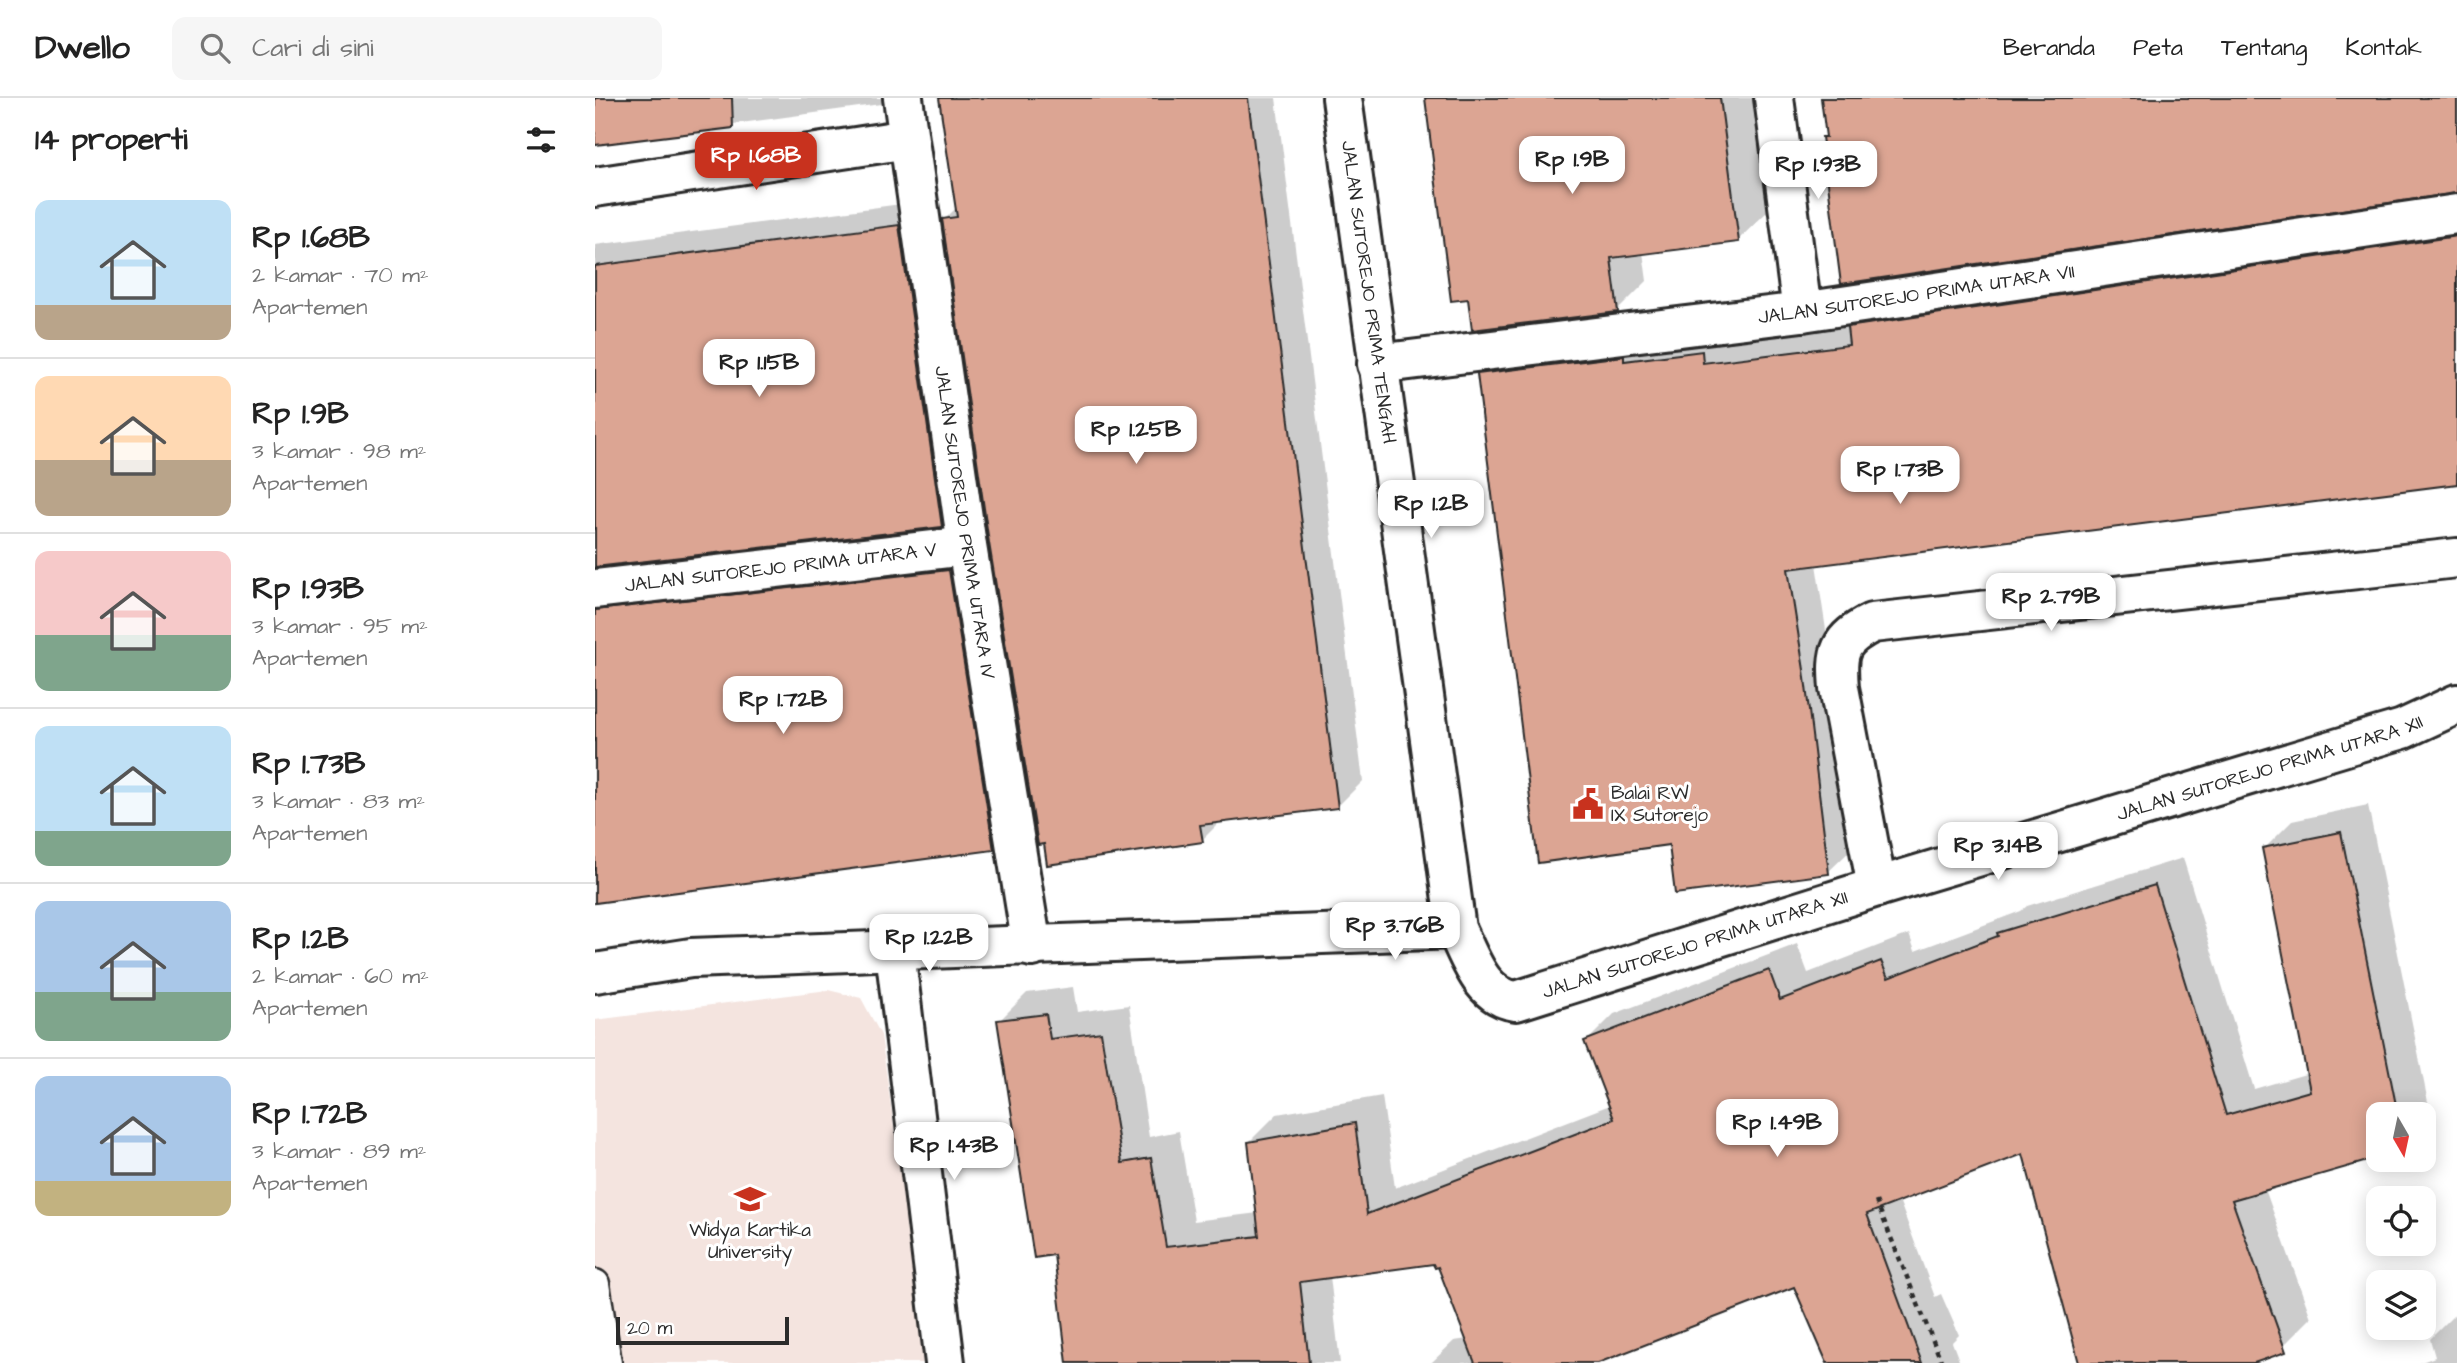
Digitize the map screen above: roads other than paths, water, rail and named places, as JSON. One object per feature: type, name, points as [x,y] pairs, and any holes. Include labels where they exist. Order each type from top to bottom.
[{"type":"street","name":"JALAN SUTOREJO PRIMA UTARA IV","points":[[903,98],[967,546],[1032,947]]},
{"type":"street","name":"JALAN SUTOREJO PRIMA TENGAH","points":[[1342,98],[1456,929],[1487,988],[1498,997],[1515,1001]]},
{"type":"street","points":[[1774,98],[1802,312]]},
{"type":"street","points":[[595,187],[908,139]]},
{"type":"street","name":"JALAN SUTOREJO PRIMA UTARA VII","points":[[1377,364],[1802,312],[2457,214]]},
{"type":"street","name":"JALAN SUTOREJO PRIMA UTARA V","points":[[595,589],[967,546]]},
{"type":"street","points":[[1877,887],[1839,688],[1837,663],[1839,651],[1858,630],[1872,623],[2457,558]]},
{"type":"street","name":"JALAN SUTOREJO PRIMA UTARA XII","points":[[1515,1001],[1877,887],[2403,729],[2457,704]]},
{"type":"street","points":[[595,973],[691,958],[1456,929]]},
{"type":"street","points":[[895,951],[945,1363]]},
{"type":"lane","points":[[595,1284],[607,1363]]},
{"type":"place","name":"Balai RW IX Sutorejo","points":[[1588,804]]},
{"type":"place","name":"Widya Kartika University","points":[[750,1199]]}]
